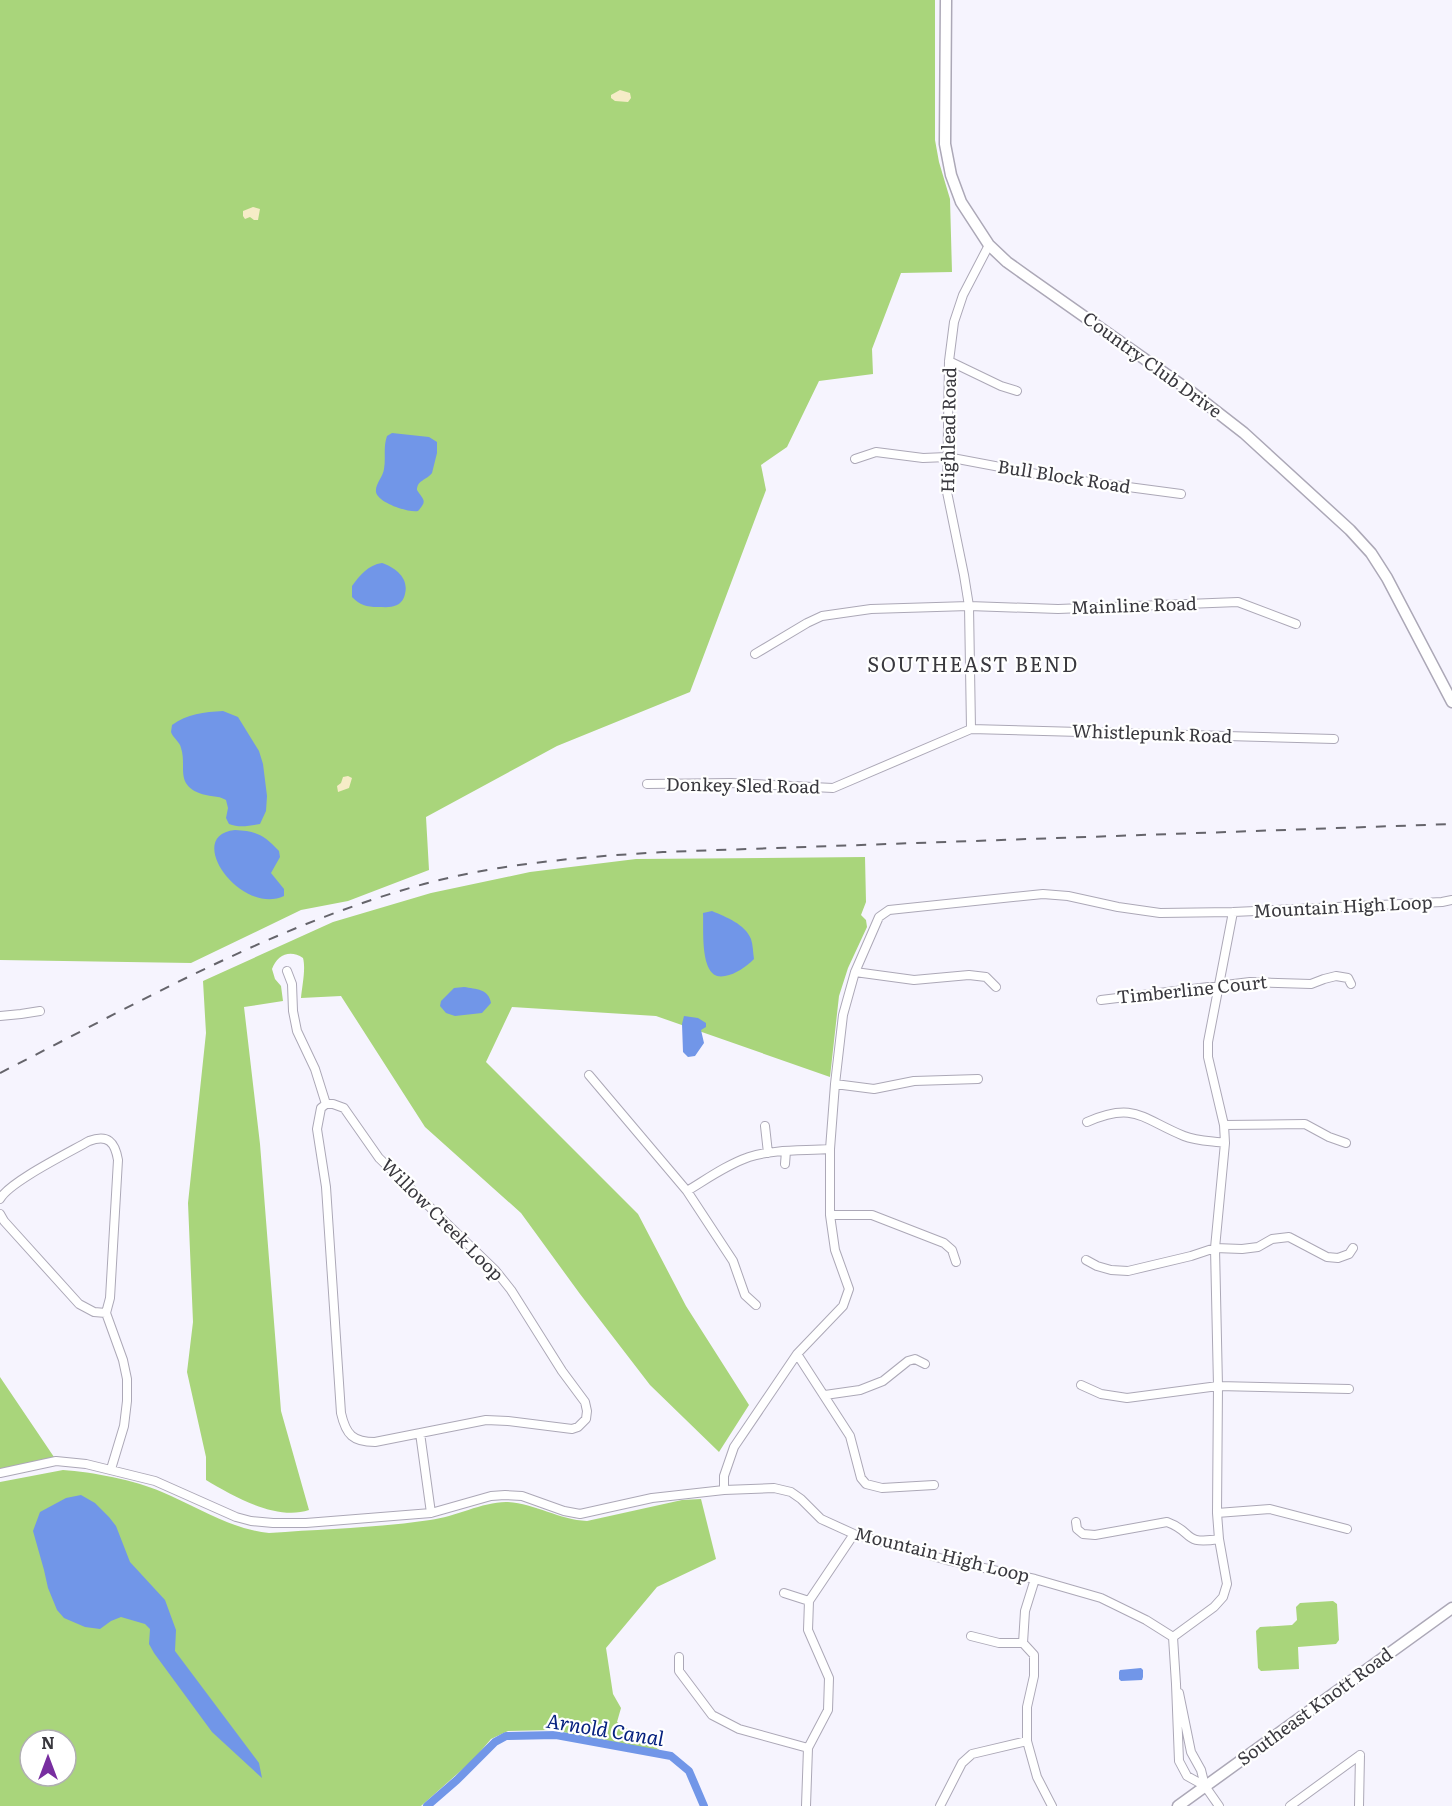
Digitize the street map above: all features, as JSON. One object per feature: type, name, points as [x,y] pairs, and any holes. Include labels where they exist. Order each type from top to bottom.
[{"type":"street","name":"Country Club Drive","points":[[945,0],[945,144],[951,175],[961,202],[989,245],[1007,262],[1171,377],[1244,433],[1350,530],[1371,553],[1388,578],[1452,702]]},
{"type":"street","name":"Highlead Road","points":[[970,729],[969,606],[947,492],[949,361],[954,322],[963,295],[989,245]]},
{"type":"street","points":[[949,361],[1001,386],[1017,391]]},
{"type":"street","name":"Bull Block Road","points":[[855,459],[876,452],[923,458],[948,457],[1053,477],[1181,494]]},
{"type":"street","name":"Mainline Road","points":[[755,654],[822,616],[871,609],[969,606],[1058,609],[1238,602],[1296,624]]},
{"type":"street","name":"Whistlepunk Road","points":[[970,729],[1334,739]]},
{"type":"street","name":"Donkey Sled Road","points":[[647,784],[731,783],[833,788],[970,729]]},
{"type":"street","name":"Mountain High Loop","points":[[1233,912],[1217,985],[1208,1042],[1209,1057],[1224,1125],[1225,1143],[1215,1248],[1218,1386],[1217,1513],[1227,1584],[1223,1597],[1214,1607],[1173,1637],[1146,1620],[1101,1598],[1035,1579],[947,1560],[854,1534],[821,1519],[791,1492],[774,1488],[724,1490],[724,1476],[734,1447],[797,1354],[843,1306],[849,1288],[835,1251],[830,1215],[830,1149],[835,1084],[843,1014],[855,972],[879,917],[889,910],[1043,894],[1068,896],[1160,913],[1233,912],[1452,900]]},
{"type":"street","points":[[287,971],[292,984],[293,1011],[297,1031],[315,1069],[326,1104]]},
{"type":"street","points":[[855,972],[914,980],[969,975],[986,977],[996,987]]},
{"type":"street","name":"Timberline Court","points":[[1101,1000],[1250,982],[1311,984],[1336,976],[1348,978],[1351,984]]},
{"type":"street","points":[[0,1016],[40,1011]]},
{"type":"street","points":[[589,1076],[687,1191],[733,1261],[746,1295],[756,1305]]},
{"type":"street","points":[[835,1084],[874,1089],[914,1081],[978,1079]]},
{"type":"street","name":"Willow Creek Loop","points":[[326,1104],[344,1108],[379,1158],[495,1270],[511,1290],[562,1371],[585,1402],[587,1411],[583,1424],[572,1429],[486,1420],[375,1442],[361,1442],[353,1438],[343,1421],[326,1187],[316,1129],[321,1108],[326,1104]]},
{"type":"street","points":[[1087,1122],[1105,1114],[1129,1112],[1147,1117],[1185,1137],[1225,1143]]},
{"type":"street","points":[[1224,1125],[1305,1124],[1346,1143]]},
{"type":"street","points":[[765,1126],[768,1153]]},
{"type":"street","points":[[0,1199],[6,1190],[89,1141],[97,1138],[107,1139],[116,1150],[118,1160],[110,1298],[106,1313],[123,1360],[127,1379],[127,1401],[124,1425],[111,1469]]},
{"type":"street","points":[[687,1191],[726,1167],[750,1157],[786,1151],[830,1149]]},
{"type":"street","points":[[785,1164],[786,1151]]},
{"type":"street","points":[[0,1214],[79,1304],[94,1312],[106,1313]]},
{"type":"street","points":[[830,1215],[872,1215],[944,1243],[952,1250],[956,1262]]},
{"type":"street","points":[[1086,1260],[1111,1270],[1128,1271],[1191,1257],[1215,1248],[1250,1248],[1272,1239],[1289,1237],[1327,1257],[1338,1258],[1349,1254],[1353,1248]]},
{"type":"street","points":[[797,1354],[850,1436],[861,1478],[866,1484],[882,1488],[934,1485]]},
{"type":"street","points":[[825,1395],[860,1390],[883,1381],[908,1360],[915,1359],[925,1364]]},
{"type":"street","points":[[1081,1385],[1101,1394],[1127,1398],[1218,1386],[1349,1389]]},
{"type":"street","points":[[420,1433],[431,1513]]},
{"type":"street","points":[[0,1473],[56,1461],[86,1464],[154,1481],[236,1517],[273,1523],[431,1513],[490,1496],[505,1495],[522,1496],[564,1511],[580,1514],[652,1498],[724,1490]]},
{"type":"street","points":[[1217,1513],[1270,1509],[1347,1529]]},
{"type":"street","points":[[1076,1522],[1077,1529],[1083,1534],[1095,1535],[1167,1522],[1176,1525],[1191,1540],[1201,1542],[1219,1539]]},
{"type":"street","points":[[806,1806],[808,1748],[828,1710],[830,1678],[808,1630],[809,1601],[854,1534]]},
{"type":"street","points":[[1023,1643],[1026,1611],[1035,1579]]},
{"type":"street","points":[[784,1593],[809,1601]]},
{"type":"street","name":"Southeast Knott Road","points":[[1178,1806],[1452,1608]]},
{"type":"street","points":[[971,1636],[999,1643],[1023,1643],[1034,1654],[1034,1676],[1027,1707],[1027,1741],[1037,1777],[1052,1806]]},
{"type":"street","points":[[1173,1637],[1179,1764],[1186,1776],[1205,1786]]},
{"type":"street","points":[[679,1657],[679,1671],[712,1715],[739,1729],[808,1748]]},
{"type":"street","points":[[1176,1684],[1183,1707],[1189,1745],[1201,1770],[1205,1786],[1219,1806]]},
{"type":"street","points":[[940,1806],[962,1763],[972,1754],[1027,1741]]},
{"type":"street","points":[[1290,1806],[1360,1755],[1359,1806]]},
{"type":"green space","points":[[0,0],[935,0],[935,140],[950,199],[952,272],[901,273],[872,349],[873,374],[819,381],[787,447],[761,465],[766,490],[690,692],[557,746],[426,817],[429,870],[348,901],[301,910],[191,963],[0,960]]},
{"type":"green space","points":[[865,857],[866,902],[861,915],[866,920],[867,927],[848,968],[839,996],[830,1077],[656,1016],[512,1007],[486,1062],[638,1214],[686,1306],[749,1405],[719,1452],[650,1385],[521,1213],[425,1127],[341,996],[301,998],[303,958],[289,954],[277,960],[272,969],[275,979],[281,986],[283,1001],[244,1007],[260,1144],[281,1411],[309,1510],[296,1513],[269,1510],[229,1493],[206,1480],[206,1457],[187,1372],[193,1322],[188,1203],[206,1033],[203,981],[333,922],[431,893],[530,872],[636,859]]},
{"type":"green space","points":[[0,1377],[54,1457],[0,1469]]},
{"type":"green space","points":[[63,1470],[100,1475],[151,1488],[227,1522],[269,1533],[410,1523],[439,1518],[488,1504],[506,1502],[527,1505],[566,1518],[587,1521],[682,1500],[701,1499],[716,1559],[657,1587],[606,1648],[613,1694],[621,1708],[617,1722],[661,1751],[552,1730],[508,1731],[491,1739],[473,1760],[421,1806],[0,1806],[0,1482]]},
{"type":"green space","points":[[1333,1601],[1337,1604],[1339,1640],[1336,1644],[1298,1647],[1299,1669],[1261,1671],[1258,1668],[1256,1631],[1260,1627],[1292,1625],[1297,1620],[1296,1607],[1300,1603]]},
{"type":"sand","points":[[620,90],[630,93],[631,98],[628,102],[615,101],[611,98],[611,95]]},
{"type":"sand","points":[[253,207],[260,209],[258,220],[250,217],[245,219],[243,211]]},
{"type":"sand","points":[[343,777],[352,778],[349,788],[338,792],[337,786]]},
{"type":"water","points":[[392,433],[429,437],[437,442],[432,473],[417,487],[424,502],[418,511],[394,506],[382,500],[376,492],[384,469],[387,436]]},
{"type":"water","points":[[382,563],[403,578],[406,588],[403,599],[390,607],[370,607],[361,604],[352,597],[352,586],[368,568]]},
{"type":"water","points":[[223,711],[238,717],[259,751],[267,796],[266,811],[260,824],[240,826],[229,824],[226,818],[228,808],[226,800],[199,793],[192,789],[184,779],[183,755],[171,732],[172,725],[196,714]]},
{"type":"water","points":[[235,830],[249,831],[259,835],[279,851],[280,857],[271,873],[284,889],[284,896],[267,899],[250,895],[235,885],[224,872],[216,858],[215,845],[220,835]]},
{"type":"water","points":[[712,911],[740,925],[751,939],[754,959],[733,974],[717,976],[707,963],[703,913]]},
{"type":"water","points":[[464,987],[485,992],[491,1003],[482,1013],[455,1016],[446,1013],[440,1006],[441,1001],[454,988]]},
{"type":"water","points":[[684,1016],[698,1018],[706,1023],[706,1027],[701,1030],[704,1043],[695,1056],[688,1057],[683,1052]]},
{"type":"water","points":[[81,1495],[95,1503],[109,1517],[116,1526],[130,1562],[165,1600],[176,1630],[175,1651],[259,1763],[262,1778],[212,1732],[154,1653],[149,1644],[150,1629],[145,1624],[121,1617],[100,1629],[85,1627],[64,1618],[57,1610],[48,1588],[33,1531],[40,1512],[66,1498]]},
{"type":"water","points":[[1141,1668],[1143,1670],[1142,1680],[1121,1681],[1119,1679],[1120,1670]]},
{"type":"waterway","name":"Arnold Canal","points":[[427,1806],[495,1742],[506,1736],[556,1735],[671,1756],[689,1771],[704,1806]]},
{"type":"railway","points":[[0,1073],[155,993],[260,943],[368,901],[424,884],[483,871],[572,859],[663,852],[1452,824]]},
{"type":"district","name":"SOUTHEAST BEND","points":[[973,665]]}]
